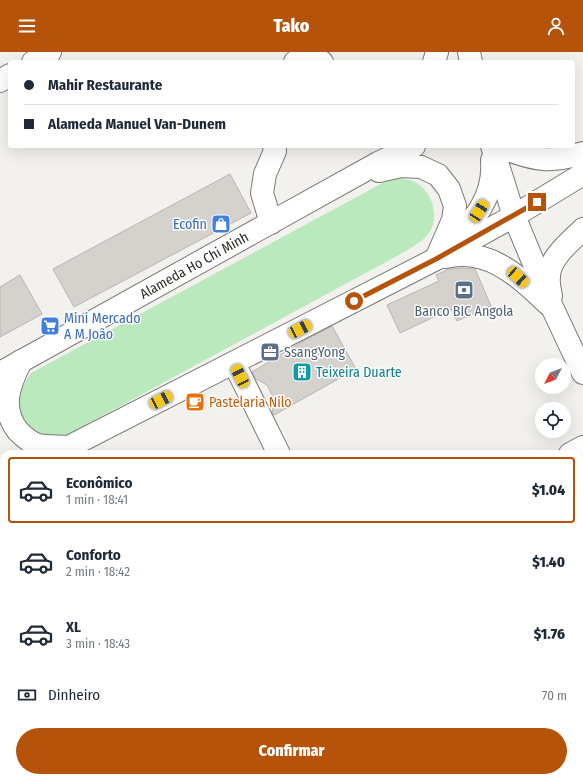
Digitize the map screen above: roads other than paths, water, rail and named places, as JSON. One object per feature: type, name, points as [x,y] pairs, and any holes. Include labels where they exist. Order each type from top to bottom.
[{"type":"main road","points":[[36,60],[50,52]]},
{"type":"main road","points":[[299,60],[308,56],[317,60]]},
{"type":"main road","points":[[271,223],[262,193],[265,174],[275,151],[274,148]]},
{"type":"main road","points":[[346,181],[386,148]]},
{"type":"main road","points":[[346,181],[410,148]]},
{"type":"main road","points":[[436,259],[479,211],[487,197],[493,172],[491,148]]},
{"type":"main road","points":[[492,148],[514,216],[552,307],[583,373]]},
{"type":"main road","points":[[503,148],[542,159],[554,159],[583,153]]},
{"type":"main road","points":[[346,181],[401,166],[421,167],[438,175],[449,189],[455,206],[453,220],[436,259]]},
{"type":"main road","points":[[21,361],[8,389],[6,406],[10,424],[22,436],[37,445],[62,450],[436,259],[514,216],[583,174]]},
{"type":"main road","name":"Alameda Ho Chi Minh","points":[[0,373],[346,181]]},
{"type":"main road","points":[[552,307],[549,276],[554,262],[561,251],[583,229]]},
{"type":"main road","points":[[436,259],[458,254],[483,258],[505,268],[518,277],[552,307]]},
{"type":"main road","points":[[234,363],[278,450]]},
{"type":"place","name":"Ecofin","points":[[221,224]]},
{"type":"place","name":"Banco BIC Angola","points":[[464,290]]},
{"type":"place","name":"Mini Mercado A M João","points":[[50,326]]},
{"type":"place","name":"SsangYong","points":[[270,352]]},
{"type":"place","name":"Teixeira Duarte","points":[[302,372]]},
{"type":"place","name":"Pastelaria Nilo","points":[[195,402]]}]
